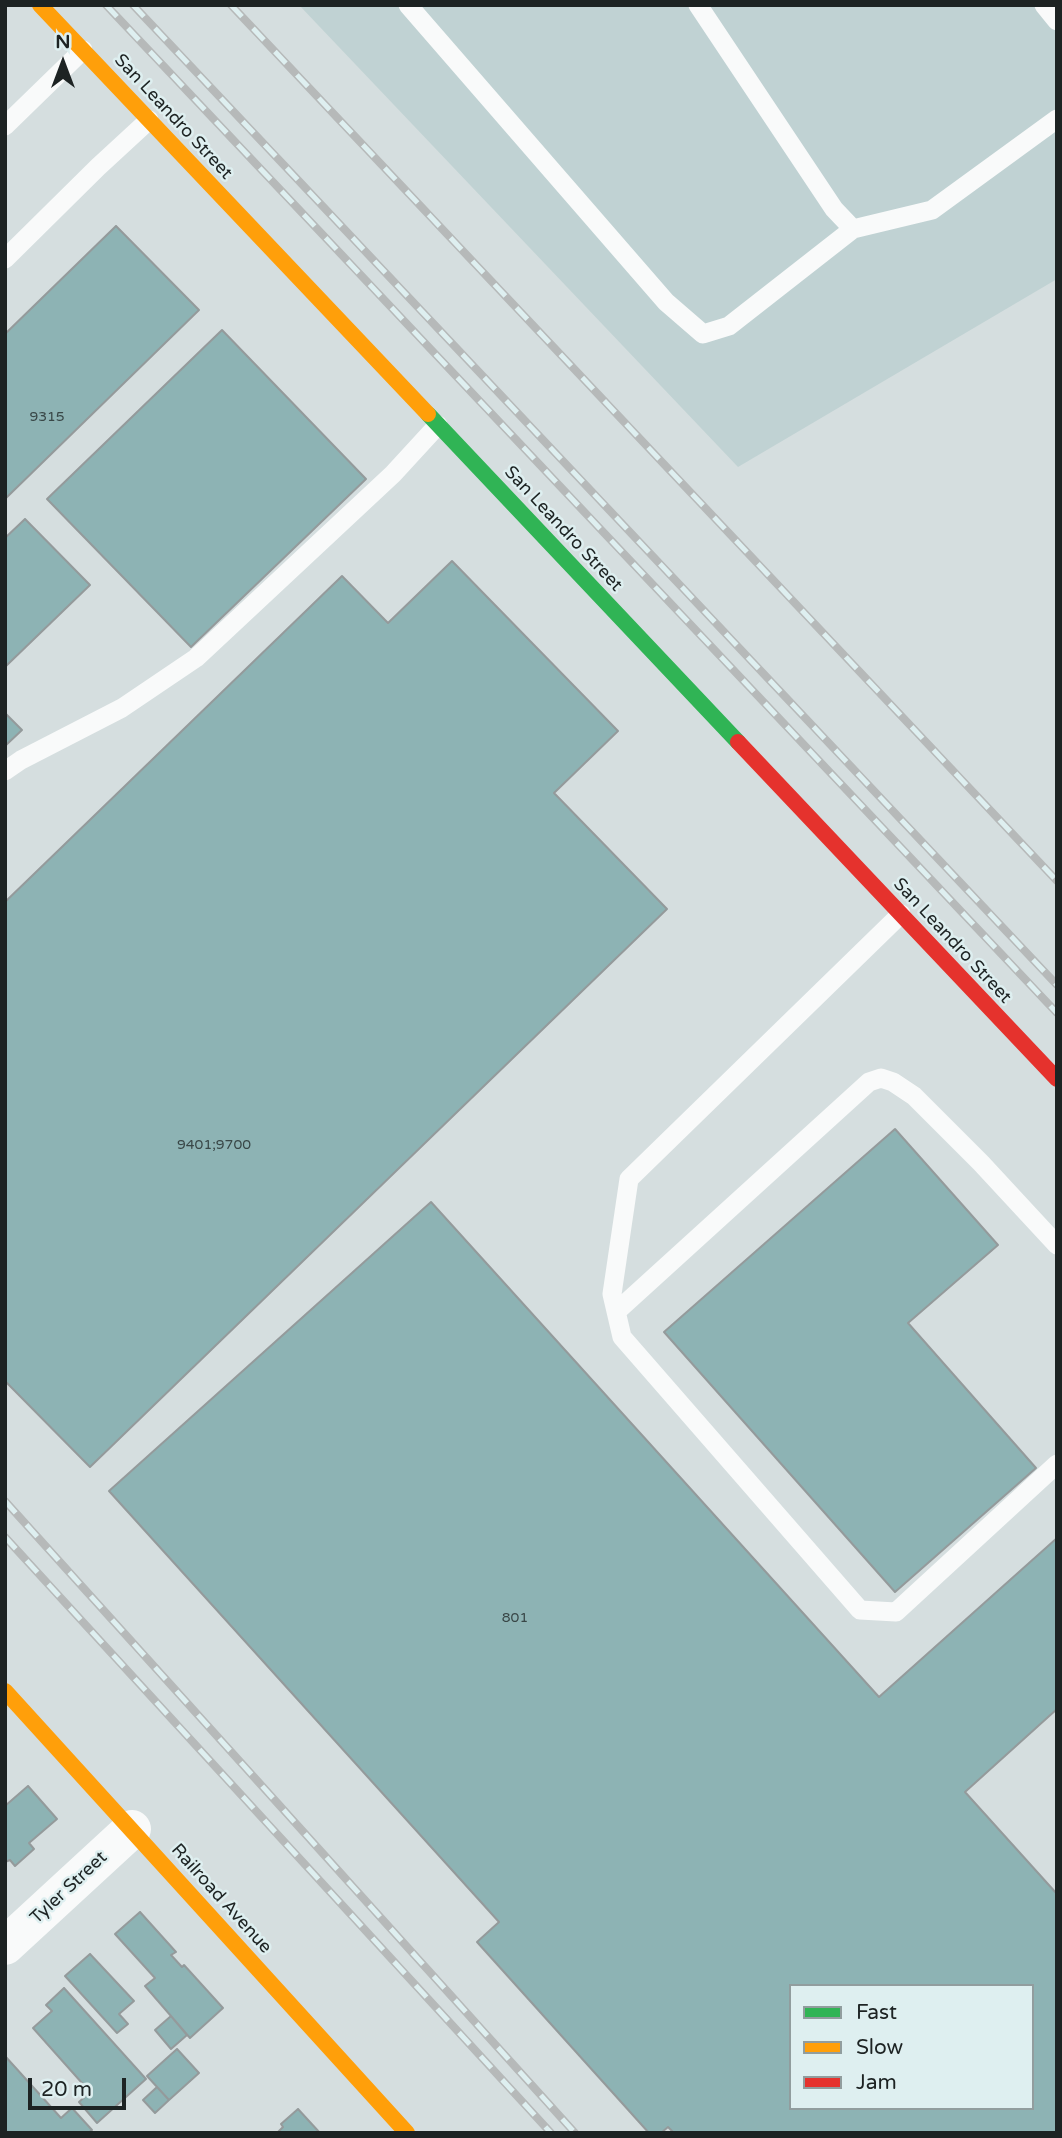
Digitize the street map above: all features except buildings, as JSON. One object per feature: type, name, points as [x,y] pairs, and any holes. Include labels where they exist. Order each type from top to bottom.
[{"type":"main road","name":"San Leandro Street","points":[[40,5],[1057,1079]]},
{"type":"main road","name":"Railroad Avenue","points":[[5,1691],[407,2133]]},
{"type":"street","name":"Tyler Street","points":[[5,1946],[132,1829]]},
{"type":"lane","points":[[408,5],[666,302],[703,334],[729,326],[853,229],[932,210],[1057,119]]},
{"type":"lane","points":[[698,5],[834,209],[853,229]]},
{"type":"lane","points":[[1044,5],[1057,21]]},
{"type":"lane","points":[[5,126],[83,50]]},
{"type":"lane","points":[[5,259],[149,120]]},
{"type":"lane","points":[[5,771],[122,708],[196,658],[393,474],[438,425]]},
{"type":"lane","points":[[901,915],[629,1179],[612,1294],[622,1337],[860,1610],[896,1612],[1057,1464]]},
{"type":"lane","points":[[616,1312],[869,1082],[881,1078],[893,1082],[914,1096],[1057,1245]]},
{"type":"shaded area","points":[[299,5],[1057,5],[1057,279],[738,467]]},
{"type":"railway","points":[[106,5],[1057,1013]]},
{"type":"railway","points":[[133,5],[1057,985]]},
{"type":"railway","points":[[231,5],[1057,881]]},
{"type":"railway","points":[[5,1501],[575,2133]]},
{"type":"railway","points":[[5,1537],[551,2133]]},
{"type":"traffic: fast","points":[[428,414],[738,742]]},
{"type":"traffic: slow","points":[[40,5],[428,414]]},
{"type":"traffic: slow","points":[[5,1691],[407,2133]]},
{"type":"traffic: jam","points":[[738,742],[1057,1079]]}]
